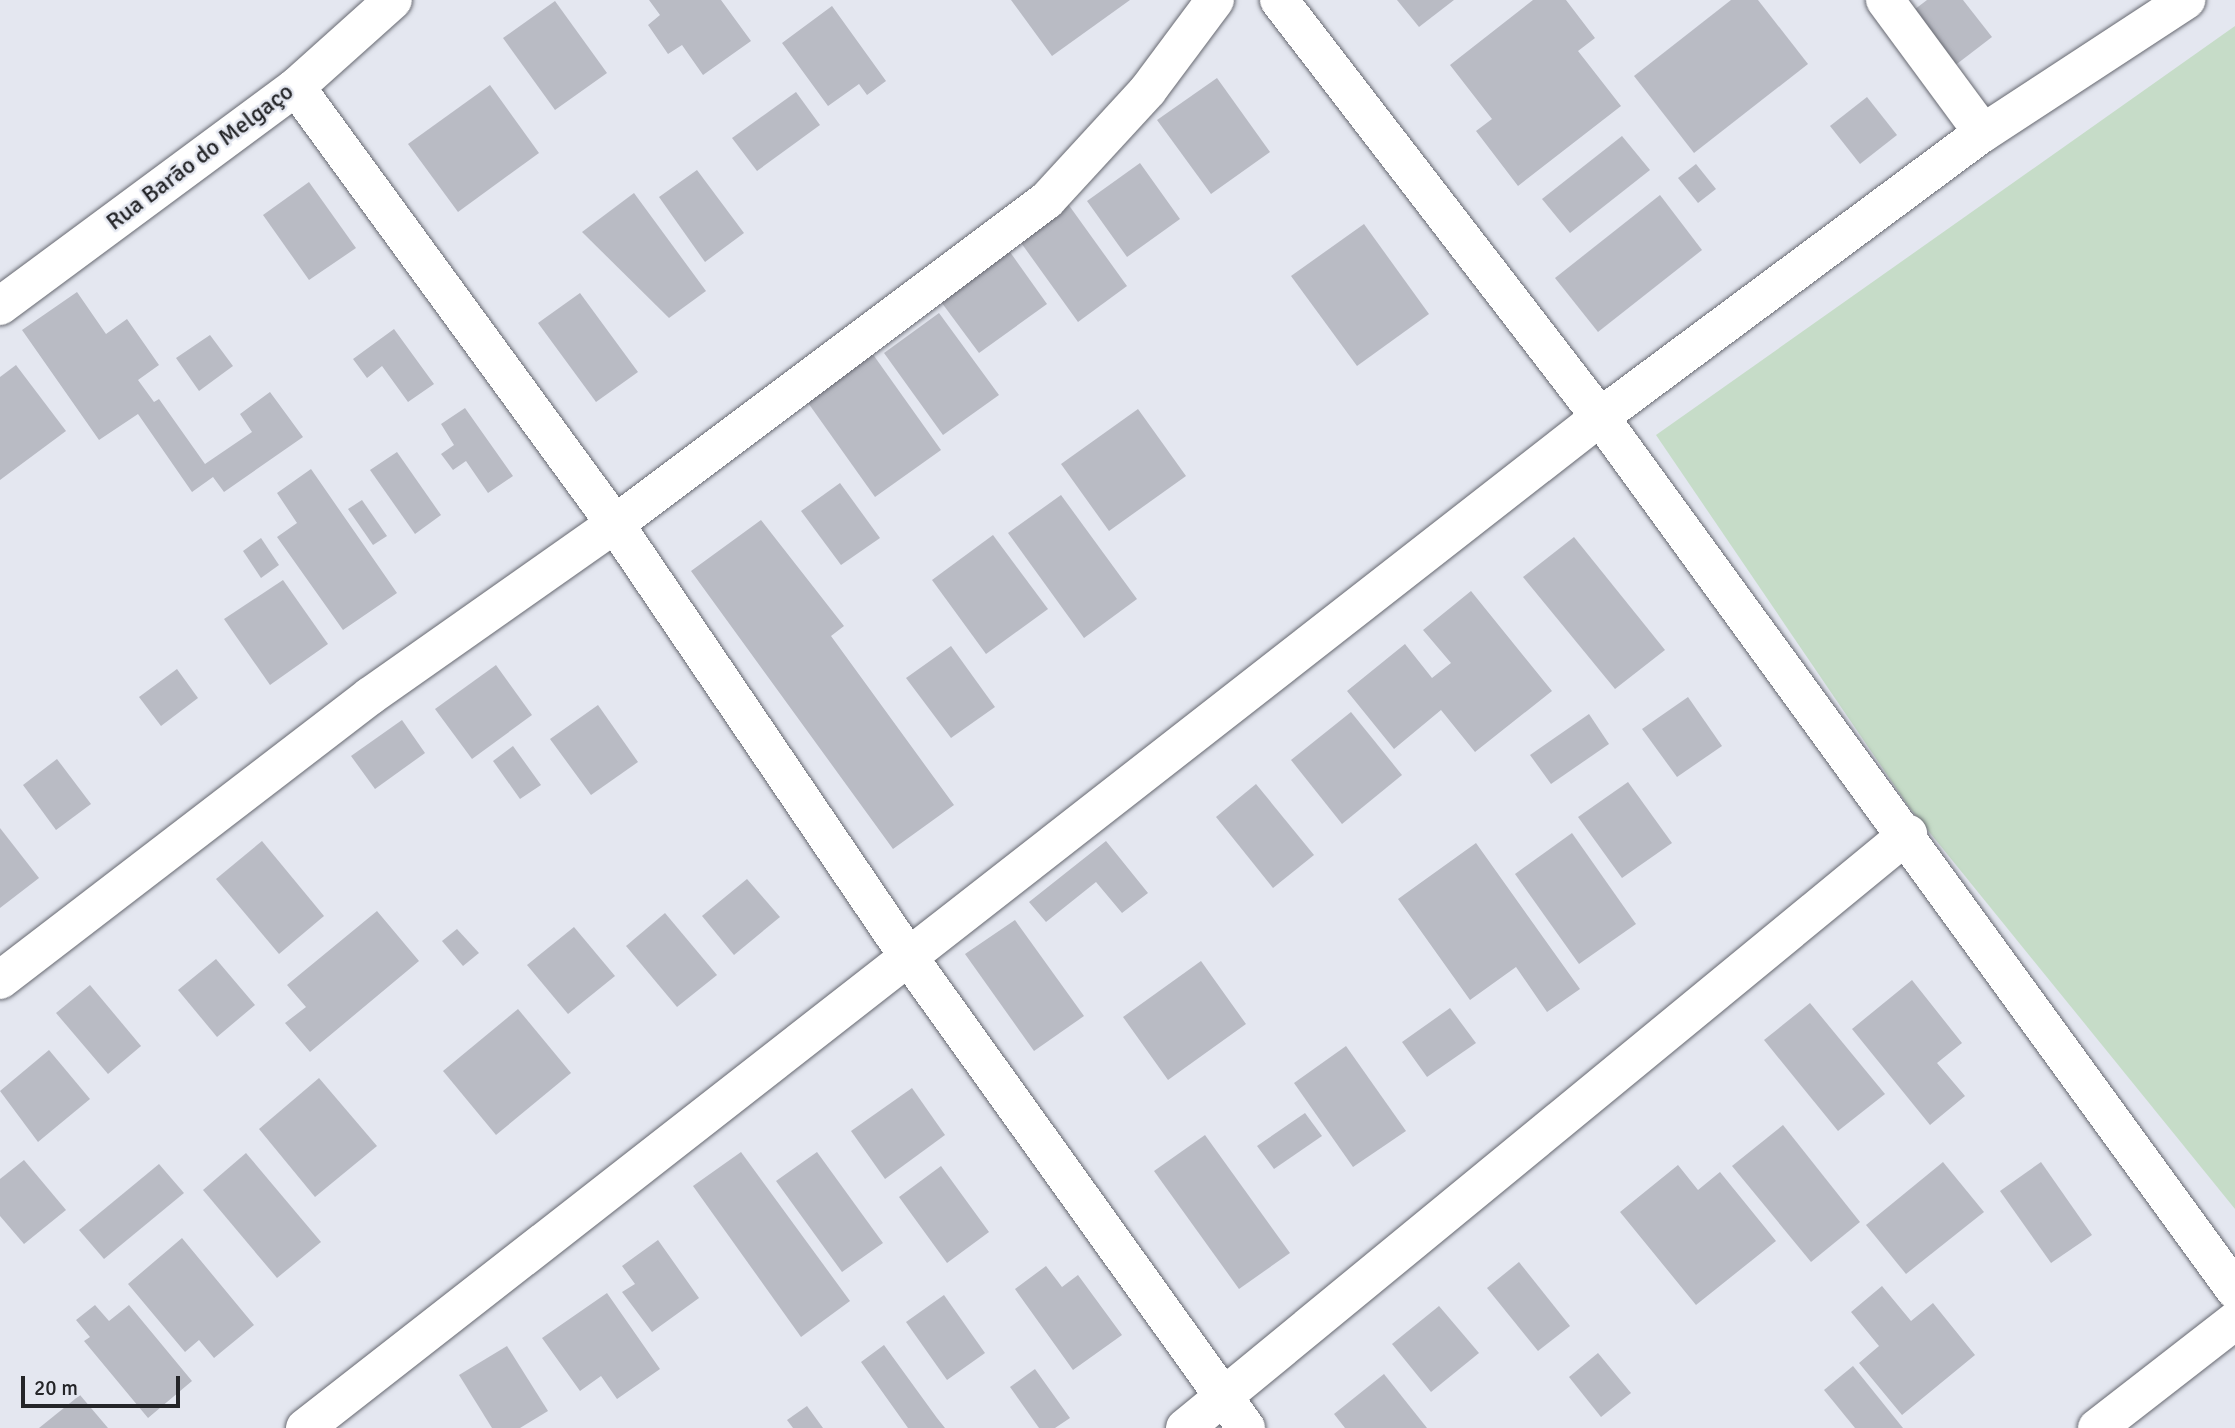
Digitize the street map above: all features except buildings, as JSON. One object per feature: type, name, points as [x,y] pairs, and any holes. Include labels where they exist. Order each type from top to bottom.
[{"type":"street","name":"Rua Barão do Melgaço","points":[[0,306],[296,87],[393,0]]},
{"type":"street","points":[[0,980],[370,696],[615,524],[1047,201],[1148,90],[1215,0]]},
{"type":"street","points":[[1279,0],[1600,416],[1908,834],[2235,1290]]},
{"type":"street","points":[[1885,0],[1983,133]]},
{"type":"street","points":[[305,1428],[910,959],[1600,416],[1983,133],[2186,0]]},
{"type":"street","points":[[296,87],[615,524],[910,959],[1236,1413]]},
{"type":"street","points":[[1185,1428],[1236,1413],[1908,834]]},
{"type":"street","points":[[2097,1428],[2235,1321]]},
{"type":"green space","points":[[2235,26],[2235,1209],[1909,807],[1656,435]]}]
